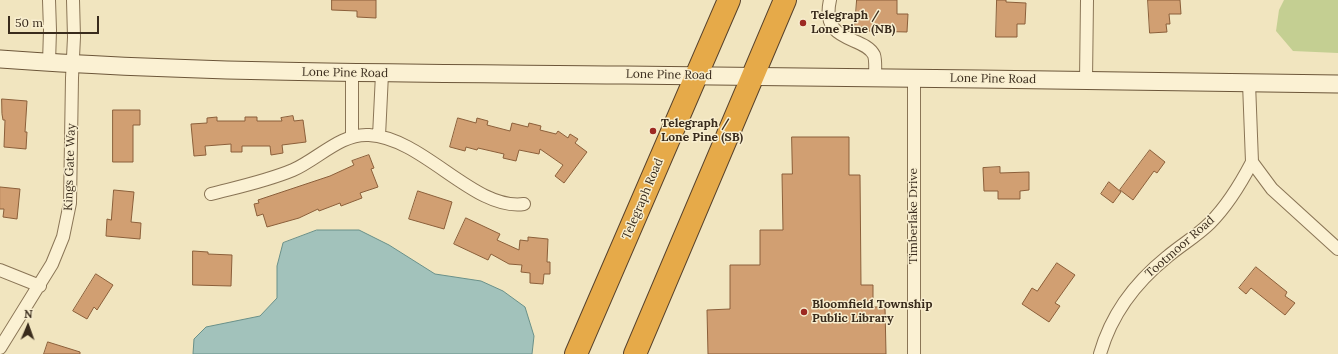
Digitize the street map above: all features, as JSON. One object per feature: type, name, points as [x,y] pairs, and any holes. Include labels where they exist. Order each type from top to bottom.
[{"type":"highway","name":"Telegraph Road","points":[[576,354],[729,0]]},
{"type":"highway","points":[[635,354],[785,0]]},
{"type":"street","points":[[49,0],[49,62]]},
{"type":"street","name":"Kings Gate Way","points":[[0,348],[40,286],[58,251],[68,220],[71,173],[72,64],[74,37],[73,0]]},
{"type":"street","points":[[830,0],[829,14],[835,29],[845,38],[865,46],[871,51],[875,58],[875,77]]},
{"type":"street","points":[[1086,80],[1087,0]]},
{"type":"street","name":"Lone Pine Road","points":[[0,59],[202,70],[382,74],[914,77],[1338,84]]},
{"type":"street","points":[[352,73],[352,137]]},
{"type":"street","points":[[379,136],[382,74]]},
{"type":"street","name":"Timberlake Drive","points":[[914,77],[914,354]]},
{"type":"street","points":[[1249,83],[1252,162],[1272,189],[1338,248]]},
{"type":"street","points":[[211,194],[287,172],[308,163],[342,141],[360,135],[379,136],[426,158],[484,196],[502,204],[513,206],[524,204]]},
{"type":"street","name":"Tootmoor Road","points":[[1100,354],[1108,331],[1131,293],[1156,267],[1200,232],[1217,215],[1240,186],[1252,162]]},
{"type":"street","points":[[0,270],[40,286]]},
{"type":"green space","points":[[1284,0],[1338,0],[1338,53],[1293,51],[1276,31],[1279,10]]},
{"type":"water","points":[[317,230],[359,230],[389,245],[435,274],[481,281],[503,291],[525,307],[534,336],[532,354],[193,354],[194,339],[206,327],[260,316],[277,298],[277,266],[283,243]]},
{"type":"building","points":[[332,0],[376,0],[376,18],[357,17],[357,11],[332,10]]},
{"type":"building","points":[[857,0],[897,0],[897,14],[908,14],[907,32],[868,31],[868,27],[855,27]]},
{"type":"building","points":[[997,0],[1026,3],[1025,24],[1017,24],[1017,37],[996,37]]},
{"type":"building","points":[[1148,0],[1180,0],[1181,14],[1169,14],[1170,24],[1166,24],[1167,32],[1150,33]]},
{"type":"building","points":[[2,99],[27,101],[25,132],[27,132],[26,149],[4,147],[5,120],[3,120],[2,114]]},
{"type":"building","points":[[113,110],[140,110],[140,125],[133,125],[133,162],[113,162]]},
{"type":"building","points":[[293,116],[294,121],[303,120],[306,142],[282,145],[283,153],[271,155],[270,146],[242,146],[242,152],[231,152],[231,144],[205,146],[206,155],[194,156],[191,124],[207,123],[207,118],[217,117],[217,121],[245,121],[245,117],[257,117],[257,121],[282,121],[281,118]]},
{"type":"building","points":[[458,118],[476,123],[477,118],[488,121],[487,125],[510,131],[512,123],[528,127],[529,123],[541,126],[540,130],[556,134],[558,131],[568,138],[570,134],[578,139],[575,143],[587,152],[564,183],[555,176],[563,165],[540,149],[539,154],[519,150],[516,161],[503,158],[504,154],[478,148],[477,150],[466,147],[465,151],[450,147]]},
{"type":"building","points":[[792,137],[849,137],[849,175],[860,175],[861,285],[873,285],[873,307],[885,307],[886,354],[708,354],[707,310],[730,309],[730,265],[760,265],[760,230],[783,230],[782,174],[792,174]]},
{"type":"building","points":[[1150,150],[1165,162],[1157,173],[1154,171],[1133,200],[1120,190]]},
{"type":"building","points":[[369,155],[374,168],[371,169],[378,187],[360,193],[362,198],[341,206],[340,203],[319,211],[318,209],[299,218],[267,227],[263,214],[257,216],[254,204],[259,203],[258,200],[330,176],[354,165],[352,161]]},
{"type":"building","points":[[1000,167],[1000,173],[1029,172],[1029,190],[1020,191],[1020,199],[998,199],[998,191],[984,191],[983,168]]},
{"type":"building","points":[[1109,182],[1121,192],[1113,203],[1101,194]]},
{"type":"building","points":[[0,187],[20,189],[17,219],[3,217],[4,209],[0,209]]},
{"type":"building","points":[[114,190],[134,192],[131,222],[141,223],[140,239],[106,236],[107,219],[111,220]]},
{"type":"building","points":[[418,191],[452,202],[444,229],[409,219]]},
{"type":"building","points":[[466,218],[500,234],[497,240],[519,250],[520,240],[528,241],[528,237],[548,239],[547,262],[550,262],[550,274],[544,274],[543,284],[530,283],[530,273],[521,272],[522,265],[509,264],[491,254],[488,260],[454,244]]},
{"type":"building","points":[[193,251],[208,252],[208,254],[232,255],[231,286],[193,285]]},
{"type":"building","points":[[1057,263],[1075,275],[1055,303],[1060,306],[1049,322],[1022,304],[1032,288],[1037,291]]},
{"type":"building","points":[[1256,267],[1287,292],[1285,296],[1295,303],[1285,315],[1251,288],[1246,294],[1239,288]]},
{"type":"building","points":[[96,274],[113,285],[97,310],[94,307],[87,319],[73,311]]},
{"type":"building","points":[[48,342],[80,352],[80,354],[44,354]]},
{"type":"place","name":"Telegraph / Lone Pine (NB)","points":[[803,23]]},
{"type":"place","name":"Telegraph / Lone Pine (SB)","points":[[653,131]]},
{"type":"place","name":"Bloomfield Township Public Library","points":[[804,312]]}]
